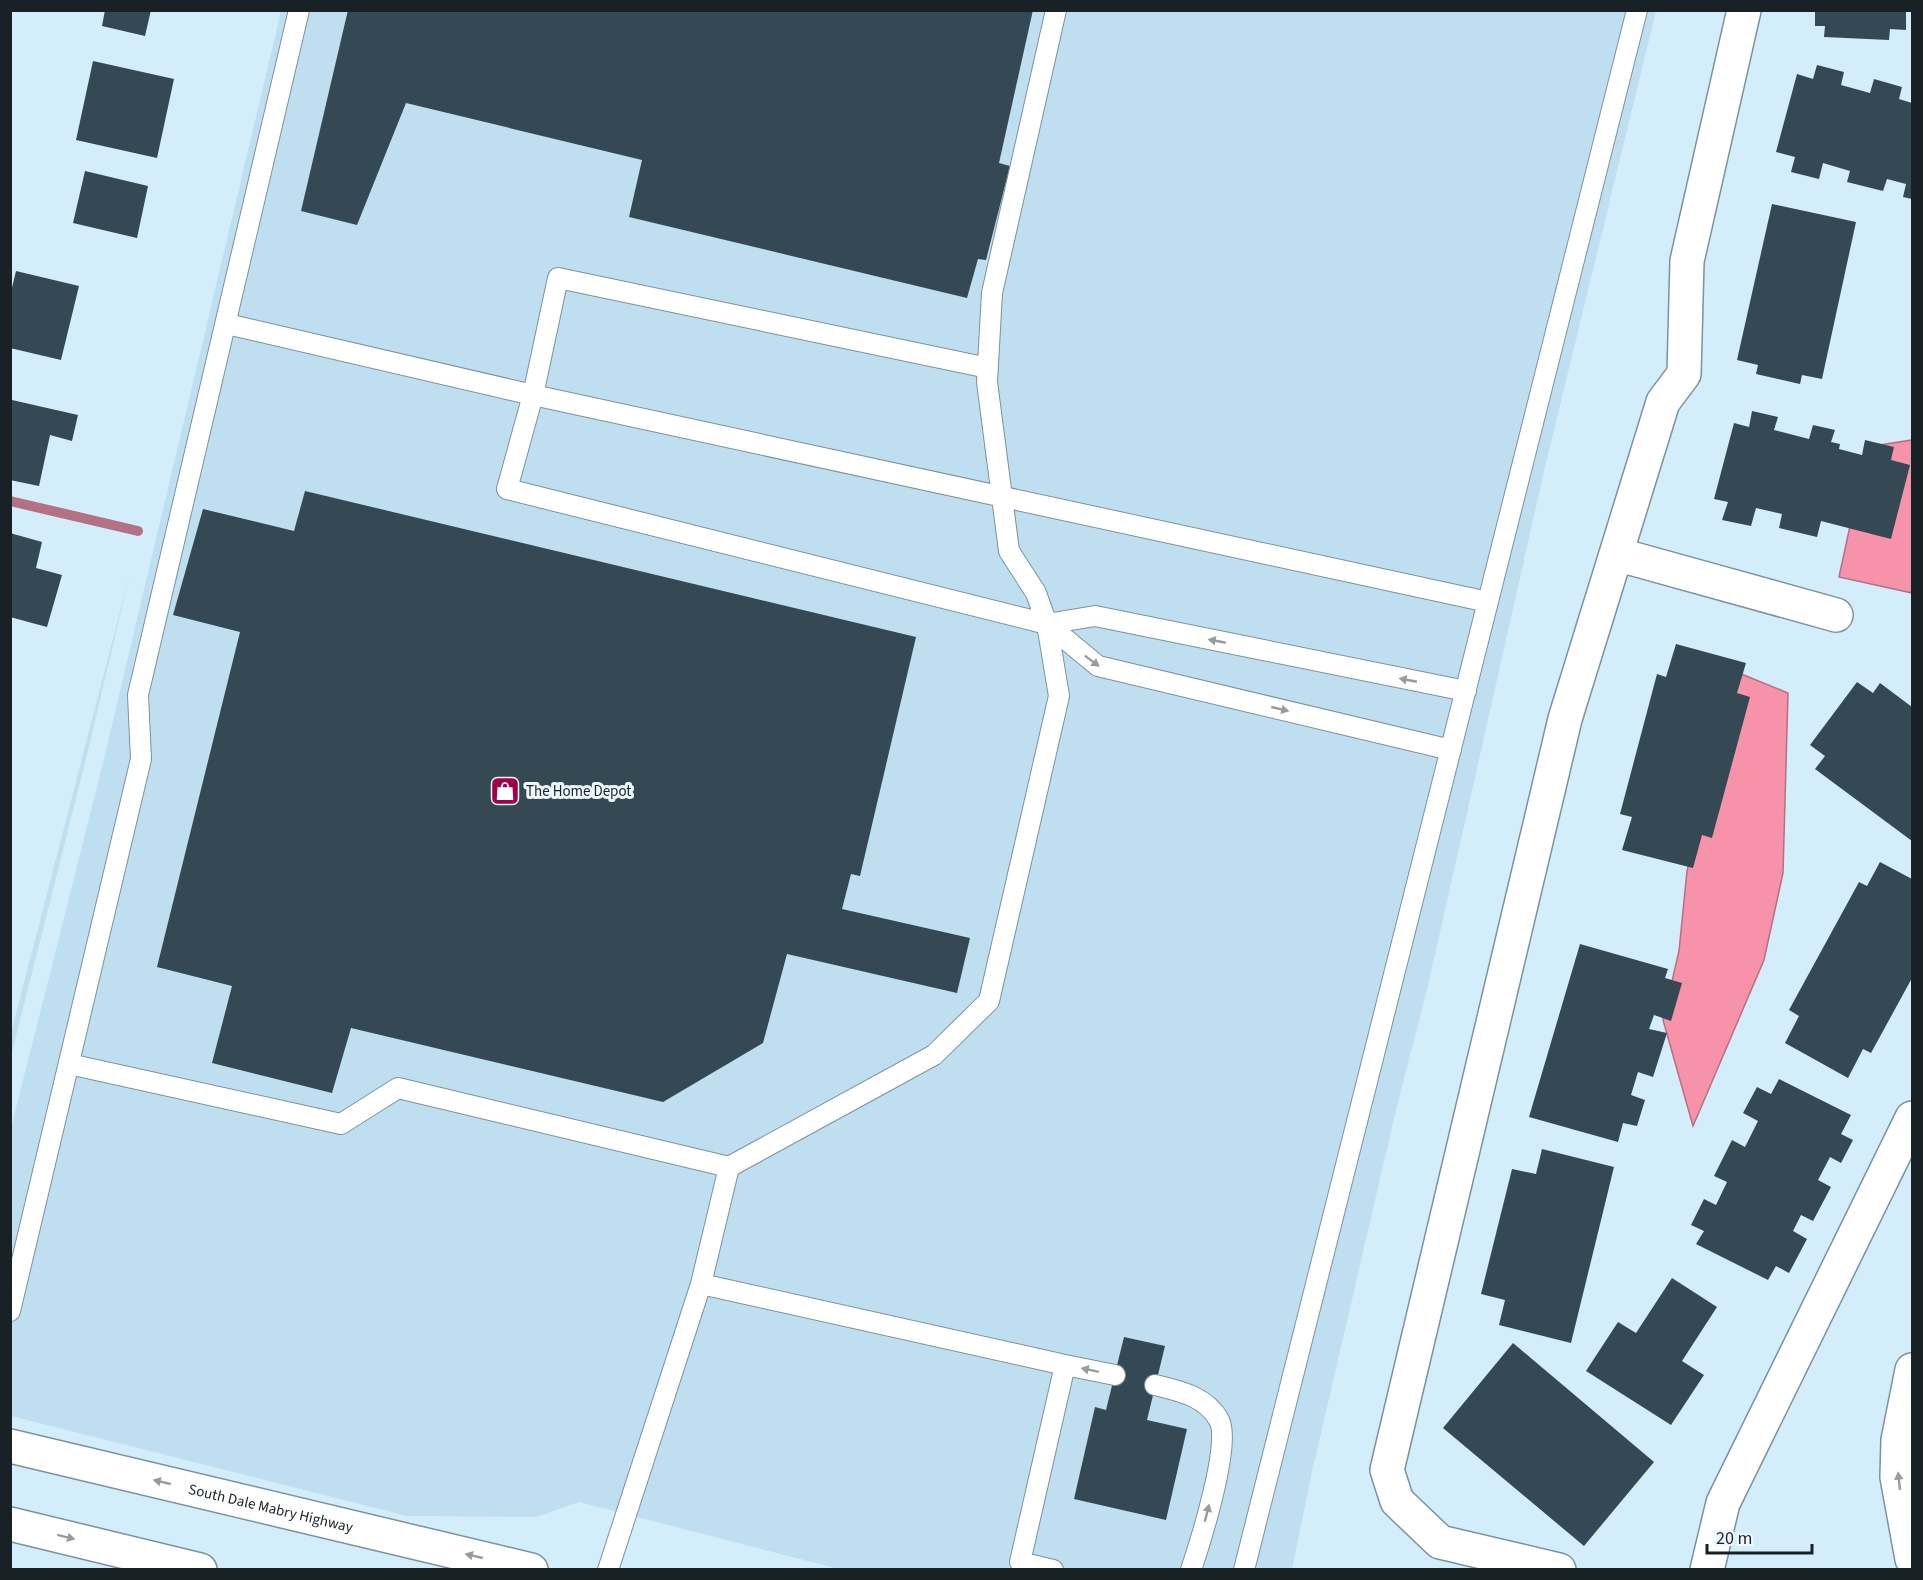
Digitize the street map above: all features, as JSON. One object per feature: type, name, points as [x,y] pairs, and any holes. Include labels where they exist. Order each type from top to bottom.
[{"type":"main road","points":[[1559,1569],[1440,1542],[1397,1501],[1387,1470],[1565,719],[1663,402],[1684,374],[1687,261],[1744,10]]},
{"type":"main road","points":[[1616,554],[1836,615]]},
{"type":"main road","points":[[1707,1569],[1724,1503],[1912,1118]]},
{"type":"main road","points":[[1912,1370],[1898,1440],[1898,1477],[1912,1559]]},
{"type":"main road","name":"South Dale Mabry Highway","points":[[10,1446],[531,1569]]},
{"type":"main road","points":[[10,1524],[120,1560],[200,1569]]},
{"type":"lane","points":[[10,1311],[141,759],[138,695],[299,10]]},
{"type":"lane","points":[[69,1064],[341,1124],[398,1088],[729,1167],[934,1055],[989,1001],[1059,696],[1047,624],[1036,593],[1009,551],[987,382],[992,293],[1056,10]]},
{"type":"lane","points":[[1244,1569],[1637,10]]},
{"type":"lane","points":[[988,368],[558,278],[533,395],[507,489],[1047,624],[1095,616],[1466,692]]},
{"type":"lane","points":[[227,324],[533,395],[1488,602]]},
{"type":"lane","points":[[1047,624],[1098,666],[1451,750]]},
{"type":"lane","points":[[608,1569],[701,1284],[729,1167]]},
{"type":"lane","points":[[701,1284],[1115,1375]]},
{"type":"lane","points":[[1053,1569],[1020,1562],[1065,1365]]},
{"type":"lane","points":[[1155,1385],[1193,1396],[1211,1409],[1220,1422],[1219,1466],[1191,1569]]},
{"type":"shaded area","points":[[281,11],[1656,11],[1545,467],[1429,981],[1392,1127],[1312,1472],[1292,1569],[839,1569],[579,1502],[536,1517],[407,1516],[11,1416],[11,1128],[102,767]]},
{"type":"shaded area","points":[[1912,440],[1912,593],[1839,577],[1867,447]]},
{"type":"shaded area","points":[[131,569],[85,763],[11,1056],[11,1033]]},
{"type":"shaded area","points":[[1739,673],[1788,693],[1783,873],[1764,960],[1693,1126],[1663,1020],[1679,951],[1687,871],[1716,741]]},
{"type":"building","points":[[105,10],[151,10],[145,36],[102,26]]},
{"type":"building","points":[[348,10],[1033,10],[999,163],[1010,166],[986,260],[978,259],[967,298],[629,217],[642,160],[406,103],[357,225],[301,211]]},
{"type":"building","points":[[1815,10],[1906,10],[1906,30],[1890,29],[1889,40],[1824,37],[1825,26],[1815,26]]},
{"type":"building","points":[[93,61],[174,79],[157,158],[76,140]]},
{"type":"building","points":[[1817,65],[1844,72],[1841,85],[1870,93],[1874,79],[1902,87],[1899,99],[1912,103],[1912,199],[1903,197],[1906,184],[1887,179],[1883,191],[1847,182],[1850,171],[1823,163],[1819,179],[1791,172],[1795,157],[1776,152],[1797,74],[1813,79]]},
{"type":"building","points":[[85,171],[148,186],[137,238],[73,223]]},
{"type":"building","points":[[1772,204],[1856,222],[1822,379],[1802,375],[1800,384],[1756,374],[1758,365],[1737,360]]},
{"type":"building","points":[[16,271],[79,286],[61,360],[10,348],[10,296]]},
{"type":"building","points":[[12,400],[78,415],[72,441],[50,435],[39,486],[10,480]]},
{"type":"building","points":[[1752,411],[1778,417],[1774,430],[1809,439],[1813,425],[1835,430],[1831,442],[1840,444],[1839,449],[1862,455],[1865,440],[1894,447],[1891,460],[1910,465],[1891,539],[1821,521],[1817,537],[1779,528],[1782,514],[1756,508],[1751,526],[1722,520],[1728,502],[1714,499],[1734,423],[1749,427]]},
{"type":"building","name":"The Home Depot","points":[[305,491],[916,637],[860,876],[851,874],[842,909],[970,938],[957,993],[787,954],[763,1043],[663,1102],[351,1028],[332,1093],[212,1063],[232,986],[157,967],[240,632],[173,615],[203,509],[294,531]]},
{"type":"building","points":[[10,533],[42,542],[36,568],[62,575],[47,627],[10,617]]},
{"type":"building","points":[[1676,644],[1746,663],[1737,693],[1750,697],[1712,838],[1702,835],[1693,868],[1622,850],[1632,817],[1620,814],[1657,674],[1666,677]]},
{"type":"building","points":[[1857,682],[1873,693],[1880,683],[1912,707],[1912,841],[1815,769],[1825,756],[1810,745]]},
{"type":"building","points":[[1880,862],[1912,879],[1912,978],[1871,1053],[1863,1049],[1848,1078],[1785,1043],[1799,1016],[1789,1010],[1859,882],[1867,886]]},
{"type":"building","points":[[1580,944],[1668,969],[1665,978],[1682,983],[1671,1021],[1654,1015],[1649,1029],[1667,1033],[1653,1077],[1638,1072],[1631,1095],[1645,1100],[1637,1126],[1623,1123],[1618,1142],[1529,1117]]},
{"type":"building","points":[[1779,1079],[1851,1115],[1841,1134],[1853,1140],[1841,1163],[1830,1157],[1818,1180],[1831,1187],[1813,1221],[1801,1215],[1793,1231],[1807,1239],[1789,1273],[1776,1266],[1768,1280],[1696,1244],[1704,1231],[1691,1225],[1704,1199],[1716,1205],[1727,1182],[1714,1176],[1732,1140],[1745,1147],[1758,1121],[1743,1113],[1757,1087],[1771,1094]]},
{"type":"building","points":[[1542,1149],[1614,1167],[1571,1343],[1499,1325],[1505,1300],[1481,1294],[1512,1169],[1536,1174]]},
{"type":"building","points":[[1672,1278],[1717,1307],[1682,1361],[1704,1375],[1671,1425],[1586,1371],[1618,1322],[1636,1333]]},
{"type":"building","points":[[1124,1337],[1165,1346],[1147,1420],[1187,1429],[1166,1520],[1074,1499],[1095,1407],[1106,1410]]},
{"type":"building","points":[[1513,1343],[1654,1462],[1584,1546],[1443,1428]]},
{"type":"waterway","points":[[10,501],[138,531]]},
{"type":"place","name":"The Home Depot","points":[[505,791]]}]
